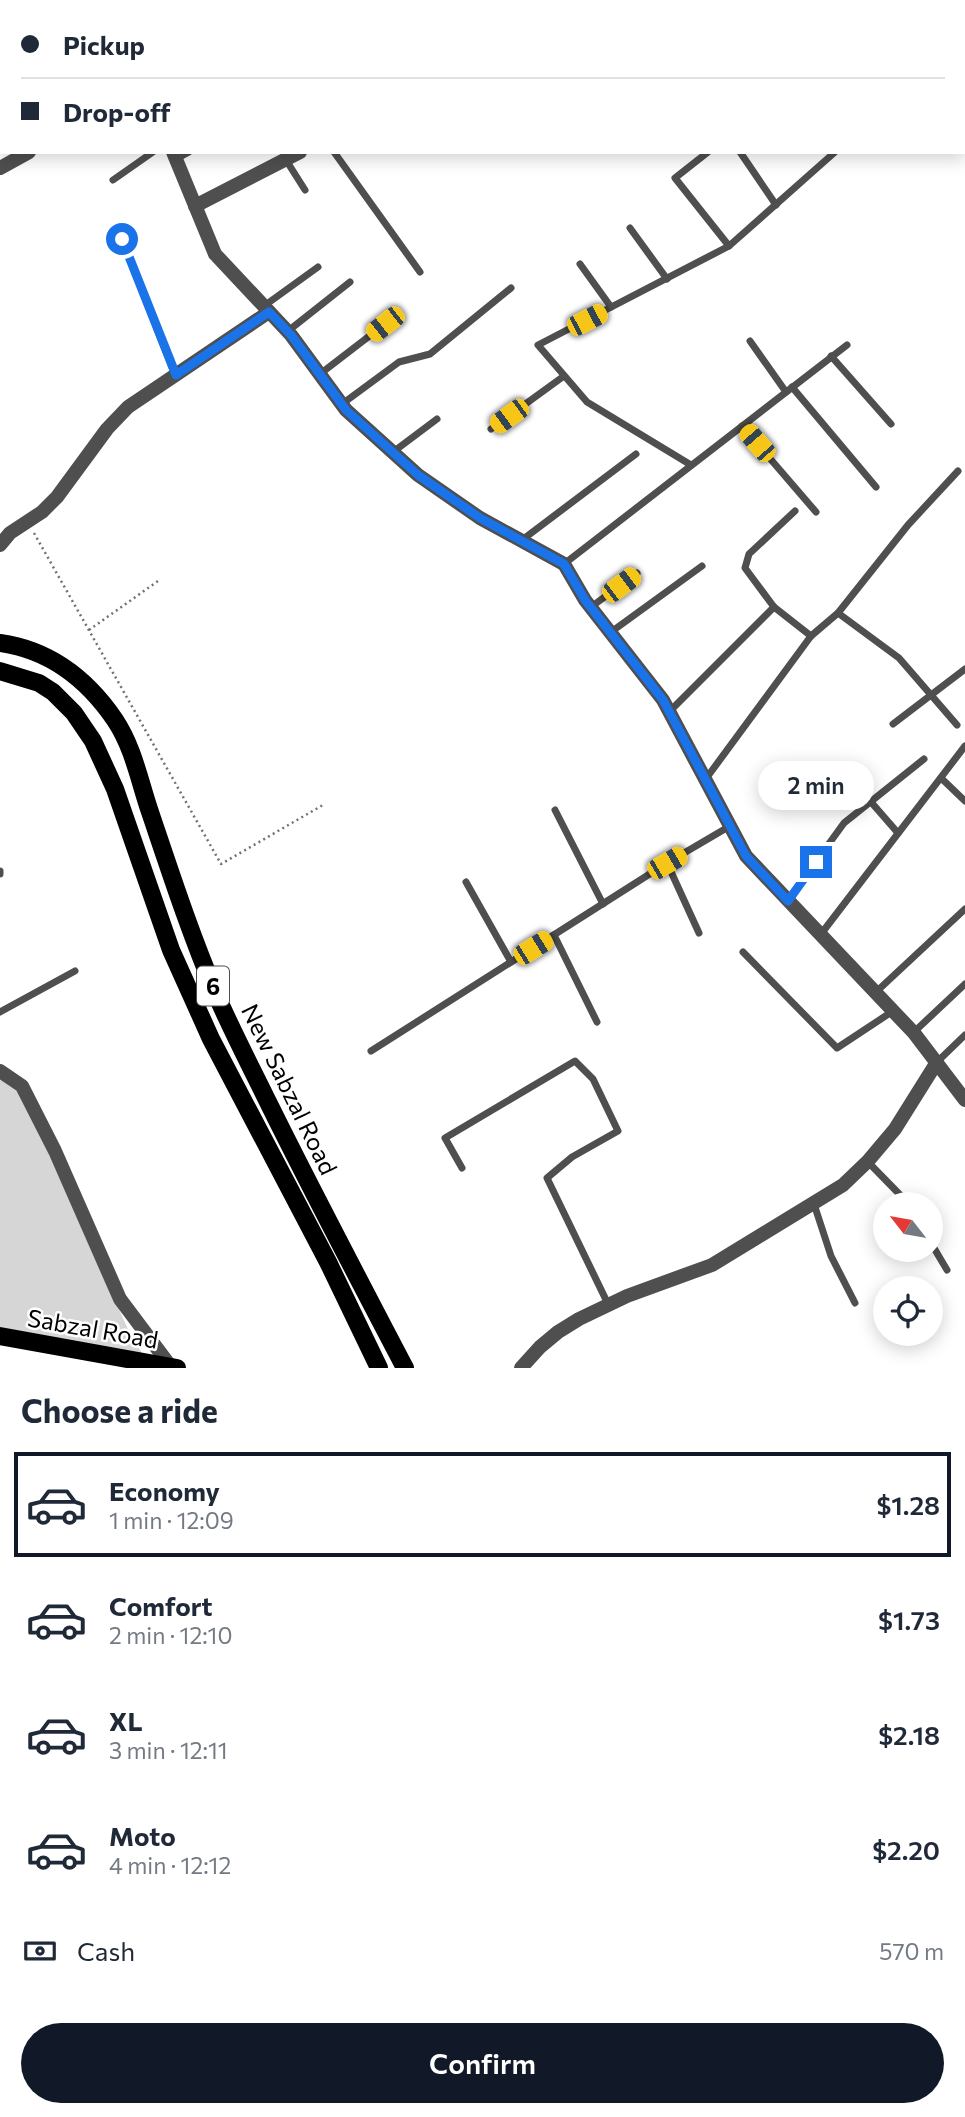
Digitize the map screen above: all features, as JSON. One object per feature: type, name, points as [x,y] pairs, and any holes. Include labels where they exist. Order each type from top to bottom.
[{"type":"main road","name":"New Sabzal Road","points":[[0,643],[36,651],[51,658],[84,684],[118,723],[138,771],[177,897],[216,994],[298,1163],[405,1368]]},
{"type":"main road","name":"New Sabzal Road","points":[[0,671],[39,684],[53,692],[74,713],[93,741],[115,789],[171,950],[211,1039],[328,1262],[379,1368]]},
{"type":"main road","name":"Sabzal Road","points":[[0,1336],[174,1367]]},
{"type":"street","points":[[0,168],[25,154]]},
{"type":"street","points":[[180,154],[195,206],[215,254],[288,331],[342,404],[392,452],[418,475],[480,518],[564,564],[591,608],[663,700],[746,856],[914,1033],[965,1100]]},
{"type":"street","points":[[195,206],[296,154]]},
{"type":"street","points":[[0,545],[57,497],[107,429],[128,407],[266,309]]},
{"type":"street","points":[[521,1368],[558,1332],[649,1287],[712,1265],[843,1185],[895,1129],[937,1062]]},
{"type":"street","points":[[0,1072],[22,1086],[55,1151],[120,1299],[174,1367]]},
{"type":"lane","points":[[113,180],[150,154]]},
{"type":"lane","points":[[335,154],[420,272]]},
{"type":"lane","points":[[705,154],[675,177],[729,246]]},
{"type":"lane","points":[[741,154],[776,205]]},
{"type":"lane","points":[[822,154],[827,160]]},
{"type":"lane","points":[[691,465],[587,402],[538,345],[729,246],[833,154]]},
{"type":"lane","points":[[286,160],[304,190]]},
{"type":"lane","points":[[630,228],[667,279]]},
{"type":"lane","points":[[122,239],[176,375]]},
{"type":"lane","points":[[580,264],[611,307]]},
{"type":"lane","points":[[266,309],[318,267]]},
{"type":"lane","points":[[288,331],[351,282]]},
{"type":"lane","points":[[342,404],[399,362],[430,354],[511,288]]},
{"type":"lane","points":[[320,374],[385,324]]},
{"type":"lane","points":[[750,341],[876,487]]},
{"type":"lane","points":[[564,564],[847,345]]},
{"type":"lane","points":[[831,356],[891,424]]},
{"type":"lane","points":[[491,429],[564,376]]},
{"type":"lane","points":[[392,452],[437,418]]},
{"type":"lane","points":[[742,426],[816,512]]},
{"type":"lane","points":[[521,541],[636,454]]},
{"type":"lane","points":[[705,780],[811,636],[838,613],[908,525],[958,471]]},
{"type":"lane","points":[[795,511],[749,554],[746,568],[774,607],[811,636]]},
{"type":"lane","points":[[610,633],[702,566]]},
{"type":"lane","points":[[591,608],[637,573]]},
{"type":"lane","points":[[669,712],[774,607]]},
{"type":"lane","points":[[838,613],[899,657],[957,724]]},
{"type":"lane","points":[[893,724],[965,669]]},
{"type":"lane","points":[[821,935],[965,746]]},
{"type":"lane","points":[[788,901],[844,823],[924,759]]},
{"type":"lane","points":[[941,778],[965,801]]},
{"type":"lane","points":[[870,802],[898,833]]},
{"type":"lane","points":[[555,810],[603,904]]},
{"type":"lane","points":[[370,1051],[730,826]]},
{"type":"lane","points":[[667,863],[699,933]]},
{"type":"lane","points":[[466,882],[511,962]]},
{"type":"lane","points":[[875,992],[965,909]]},
{"type":"lane","points":[[554,935],[597,1022]]},
{"type":"lane","points":[[743,952],[837,1048],[893,1012]]},
{"type":"lane","points":[[0,1012],[75,971]]},
{"type":"lane","points":[[914,1033],[965,984]]},
{"type":"lane","points":[[937,1062],[965,1035]]},
{"type":"lane","points":[[462,1168],[445,1138],[575,1061],[593,1079],[618,1131],[572,1157],[547,1178],[608,1305]]},
{"type":"lane","points":[[868,1161],[898,1192]]},
{"type":"lane","points":[[814,1204],[831,1256],[855,1303]]},
{"type":"lane","points":[[942,1262],[947,1270]]},
{"type":"path","points":[[27,521],[221,864],[323,806]]},
{"type":"path","points":[[89,631],[158,581]]},
{"type":"shaded area","points":[[0,1079],[22,1095],[127,1327],[146,1360],[0,1338]]},
{"type":"route","points":[[122,239],[176,375],[269,312],[291,335],[346,410],[418,475],[480,518],[564,564],[585,600],[663,700],[746,856],[788,901],[816,862]]}]
